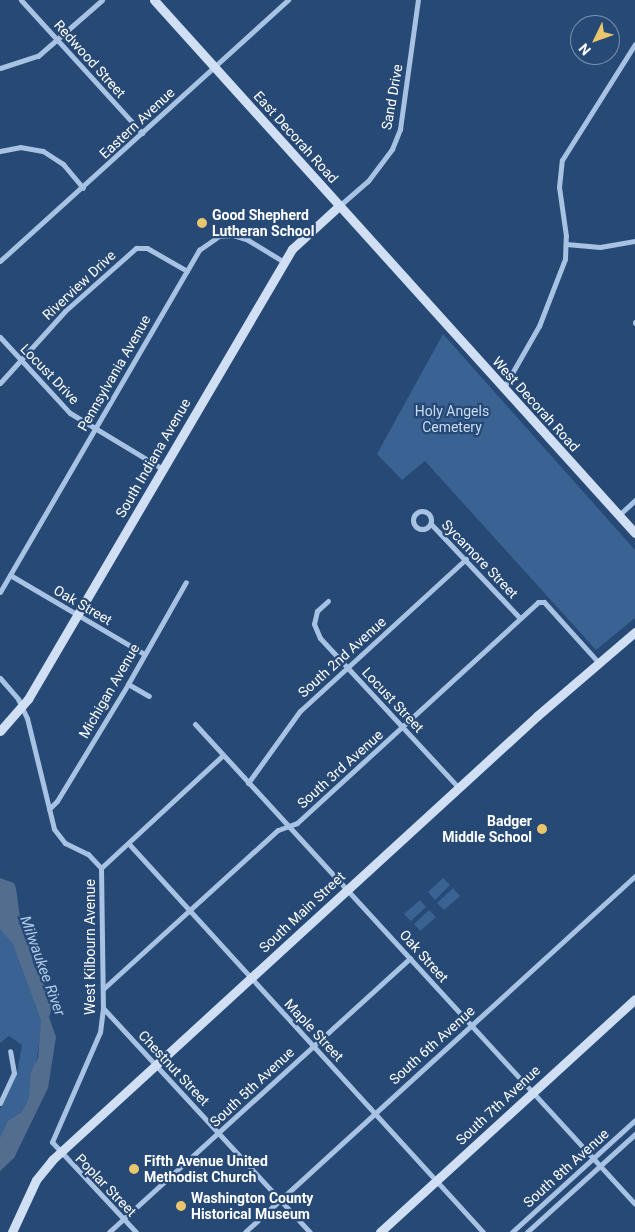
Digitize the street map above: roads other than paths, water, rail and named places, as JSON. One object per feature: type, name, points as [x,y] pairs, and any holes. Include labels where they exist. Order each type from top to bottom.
[{"type":"street","name":"Redwood Street","points":[[21,0],[142,133]]},
{"type":"street","points":[[0,68],[38,56],[102,0]]},
{"type":"street","name":"East Decorah Road","points":[[154,0],[417,292]]},
{"type":"street","name":"Eastern Avenue","points":[[0,261],[83,188],[288,0]]},
{"type":"street","name":"Sand Drive","points":[[339,206],[368,181],[392,149],[400,129],[418,0]]},
{"type":"street","points":[[503,389],[539,326],[560,273],[566,244],[559,187],[562,160],[635,44]]},
{"type":"street","points":[[0,151],[20,147],[43,151],[63,164],[83,188]]},
{"type":"street","name":"South Indiana Avenue","points":[[0,731],[22,708],[284,262],[300,241],[339,206]]},
{"type":"street","name":"Pennsylvania Avenue","points":[[0,592],[94,429],[205,243],[225,235],[248,240],[284,262]]},
{"type":"street","points":[[566,244],[600,247],[635,241]]},
{"type":"street","name":"Riverview Drive","points":[[0,383],[64,311],[139,244],[187,271]]},
{"type":"street","name":"West Decorah Road","points":[[417,292],[635,533]]},
{"type":"street","name":"Locust Drive","points":[[0,337],[52,396],[94,429],[163,469]]},
{"type":"street","points":[[618,515],[635,500]]},
{"type":"street","name":"Sycamore Street","points":[[431,524],[520,618],[538,602],[544,602],[598,662]]},
{"type":"street","name":"South 2nd Avenue","points":[[248,783],[285,728],[466,559]]},
{"type":"street","name":"Oak Street","points":[[10,575],[144,654]]},
{"type":"street","name":"Michigan Avenue","points":[[49,809],[58,801],[186,582]]},
{"type":"street","name":"Locust Street","points":[[328,601],[317,611],[314,624],[320,638],[459,788]]},
{"type":"street","name":"South 3rd Avenue","points":[[103,989],[278,830],[298,823],[520,618]]},
{"type":"street","name":"South Main Street","points":[[12,1232],[36,1180],[60,1153],[347,889],[598,662],[635,632]]},
{"type":"street","points":[[0,678],[22,708]]},
{"type":"street","points":[[128,684],[149,696]]},
{"type":"street","name":"West Kilbourn Avenue","points":[[22,708],[49,809],[59,837],[88,854],[101,868],[103,1008],[100,1032],[52,1142],[60,1153]]},
{"type":"street","name":"Oak Street","points":[[195,724],[635,1204]]},
{"type":"street","points":[[101,868],[223,755]]},
{"type":"street","name":"Maple Street","points":[[129,844],[483,1232]]},
{"type":"street","name":"South 6th Avenue","points":[[245,1232],[374,1111],[471,1026],[635,876]]},
{"type":"street","name":"South 5th Avenue","points":[[108,1232],[220,1133],[313,1045],[410,958]]},
{"type":"street","name":"South 7th Avenue","points":[[380,1232],[635,999]]},
{"type":"street","name":"Chestnut Street","points":[[103,1008],[310,1232]]},
{"type":"street","points":[[0,1104],[14,1073],[10,1051]]},
{"type":"street","name":"South 8th Avenue","points":[[512,1232],[635,1120]]},
{"type":"street","name":"South 8th Avenue","points":[[527,1232],[635,1134]]},
{"type":"street","name":"Poplar Street","points":[[60,1153],[136,1232]]},
{"type":"place","name":"Good Shepherd Lutheran School","points":[[202,223]]},
{"type":"place","name":"Badger Middle School","points":[[542,829]]},
{"type":"place","name":"Fifth Avenue United Methodist Church","points":[[134,1169]]},
{"type":"place","name":"Washington County Historical Museum","points":[[181,1206]]},
{"type":"park label","name":"Holy Angels Cemetery","points":[[452,420]]},
{"type":"water label","name":"Milwaukee River","points":[[42,966]]}]
